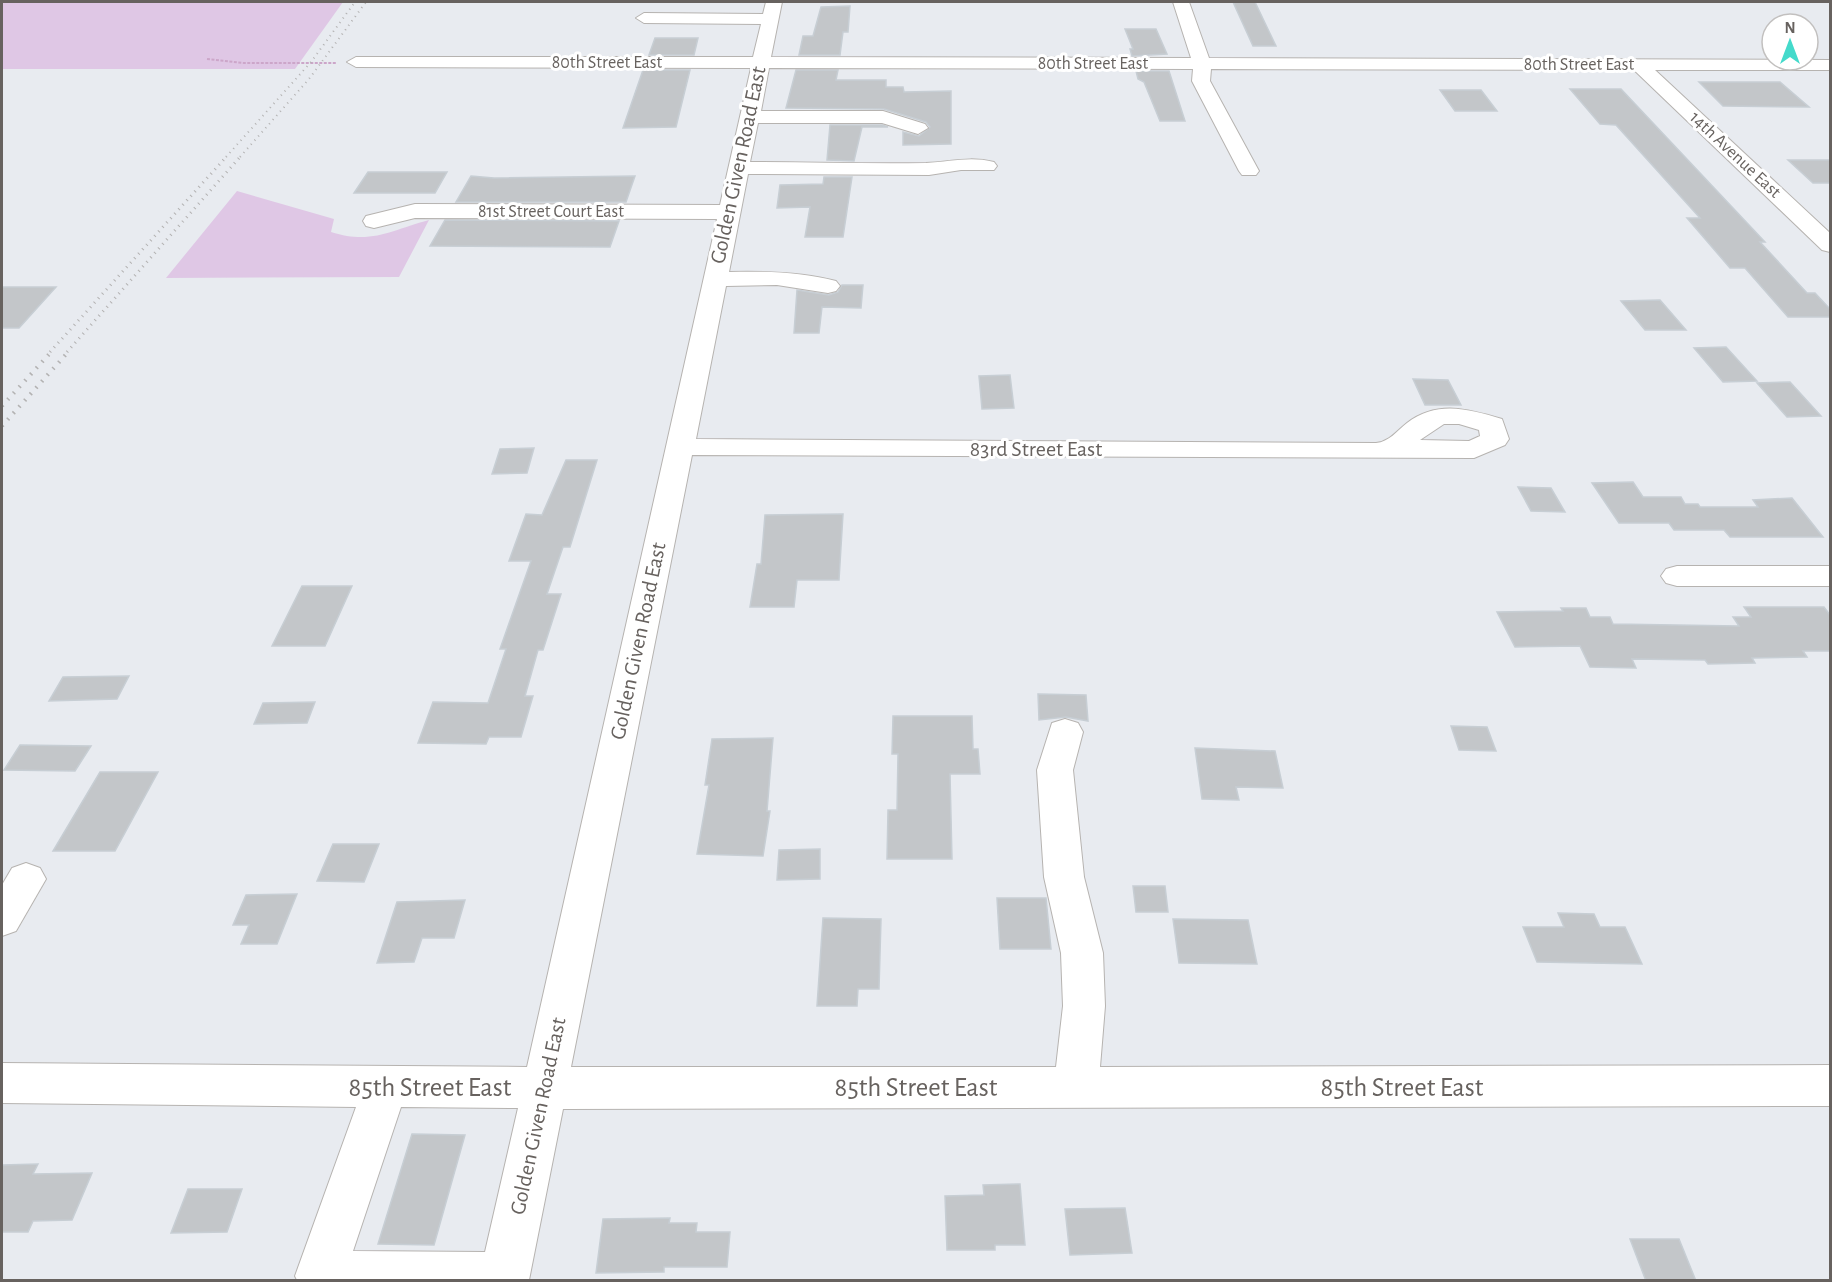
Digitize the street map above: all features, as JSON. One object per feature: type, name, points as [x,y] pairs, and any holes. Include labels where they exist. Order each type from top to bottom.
[{"type":"street","points":[[1181,2],[1202,64],[1201,81],[1249,171]]},
{"type":"street","points":[[644,18],[772,10]]},
{"type":"street","name":"Golden Given Road East","points":[[504,1279],[772,10]]},
{"type":"street","name":"80th Street East","points":[[356,62],[1638,65],[1760,58]]},
{"type":"street","name":"14th Avenue East","points":[[1638,65],[1830,245]]},
{"type":"street","points":[[1818,72],[1830,87]]},
{"type":"street","points":[[748,117],[883,117],[918,128]]},
{"type":"street","points":[[738,168],[929,168],[961,164],[987,165]]},
{"type":"street","name":"81st Street Court East","points":[[374,221],[415,212],[728,212]]},
{"type":"street","points":[[1807,223],[1830,221]]},
{"type":"street","points":[[714,279],[777,279],[828,286]]},
{"type":"street","name":"83rd Street East","points":[[679,447],[1392,450]]},
{"type":"street","points":[[1677,576],[1830,576]]},
{"type":"street","points":[[1065,732],[1055,770],[1064,877],[1082,953],[1084,1006],[1076,1087]]},
{"type":"street","points":[[2,919],[26,879]]},
{"type":"street","name":"85th Street East","points":[[2,1083],[544,1088],[1830,1086]]},
{"type":"street","points":[[385,1087],[320,1276],[504,1279]]},
{"type":"path","points":[[207,59],[244,63],[356,62]]},
{"type":"shaded area","points":[[2,2],[343,2],[295,69],[2,69]]},
{"type":"shaded area","points":[[237,191],[334,219],[331,232],[345,236],[381,235],[429,220],[399,277],[166,278]]},
{"type":"building","points":[[1233,2],[1255,2],[1276,46],[1253,46]]},
{"type":"building","points":[[850,6],[848,32],[843,32],[840,55],[799,55],[803,36],[813,36],[821,7]]},
{"type":"building","points":[[1125,29],[1156,29],[1167,54],[1132,56],[1130,49],[1133,49]]},
{"type":"building","points":[[655,38],[698,38],[694,55],[649,55]]},
{"type":"building","points":[[643,70],[690,70],[676,127],[623,128]]},
{"type":"building","points":[[796,70],[838,70],[836,80],[886,80],[886,87],[903,87],[904,92],[951,91],[951,144],[903,145],[903,132],[919,136],[930,127],[926,122],[884,109],[786,108]]},
{"type":"building","points":[[1136,71],[1169,71],[1185,121],[1160,121],[1144,82],[1138,79]]},
{"type":"building","points":[[1699,82],[1780,82],[1809,107],[1723,106]]},
{"type":"building","points":[[1570,89],[1621,89],[1765,242],[1760,242],[1807,293],[1815,293],[1830,309],[1830,317],[1788,317],[1745,268],[1730,268],[1687,218],[1700,218],[1616,125],[1600,124]]},
{"type":"building","points":[[1440,90],[1481,90],[1497,111],[1455,111]]},
{"type":"building","points":[[830,125],[888,127],[862,127],[854,161],[827,160]]},
{"type":"building","points":[[1788,160],[1830,160],[1830,183],[1813,183]]},
{"type":"building","points":[[368,172],[447,172],[435,193],[354,193]]},
{"type":"building","points":[[471,176],[494,178],[635,176],[626,202],[456,202]]},
{"type":"building","points":[[824,177],[852,177],[843,237],[805,237],[810,207],[777,208],[780,185],[823,184]]},
{"type":"building","points":[[445,220],[619,221],[610,247],[430,246]]},
{"type":"building","points":[[842,285],[863,285],[861,308],[822,307],[819,333],[794,333],[797,290],[829,295],[838,292]]},
{"type":"building","points":[[2,287],[56,287],[19,328],[2,328]]},
{"type":"building","points":[[1660,300],[1686,330],[1645,330],[1621,301]]},
{"type":"building","points":[[1726,347],[1757,381],[1723,382],[1694,348]]},
{"type":"building","points":[[1010,375],[1014,408],[982,409],[979,376]]},
{"type":"building","points":[[1413,379],[1448,380],[1461,405],[1425,405]]},
{"type":"building","points":[[1790,382],[1821,416],[1787,417],[1757,383]]},
{"type":"building","points":[[534,448],[527,473],[492,474],[500,449]]},
{"type":"building","points":[[566,460],[597,460],[570,547],[563,547],[547,594],[561,594],[543,650],[538,650],[525,696],[533,696],[521,737],[489,737],[486,744],[418,743],[433,702],[488,703],[506,649],[500,649],[531,561],[509,561],[526,514],[542,515]]},
{"type":"building","points":[[1633,482],[1643,497],[1681,497],[1685,504],[1698,504],[1700,507],[1758,507],[1753,500],[1792,498],[1823,537],[1730,537],[1724,530],[1674,530],[1669,523],[1619,523],[1592,483]]},
{"type":"building","points":[[1518,487],[1551,488],[1565,512],[1531,511]]},
{"type":"building","points":[[843,514],[839,580],[797,580],[794,607],[750,607],[757,564],[761,564],[765,515]]},
{"type":"building","points":[[302,586],[352,586],[325,646],[272,646]]},
{"type":"building","points":[[1744,607],[1824,607],[1830,615],[1830,651],[1803,651],[1807,657],[1752,658],[1755,663],[1708,664],[1705,660],[1632,659],[1636,668],[1590,667],[1580,646],[1515,647],[1497,612],[1563,611],[1561,608],[1586,608],[1590,617],[1610,617],[1613,624],[1739,626],[1733,617],[1751,617]]},
{"type":"building","points":[[129,676],[117,699],[49,701],[63,677]]},
{"type":"building","points":[[1038,694],[1086,695],[1088,721],[1066,717],[1039,720]]},
{"type":"building","points":[[315,702],[307,723],[254,724],[263,703]]},
{"type":"building","points":[[893,716],[972,716],[973,749],[978,749],[980,774],[950,774],[952,859],[887,859],[888,810],[897,810],[898,754],[892,754]]},
{"type":"building","points":[[1451,726],[1487,727],[1496,751],[1459,750]]},
{"type":"building","points":[[773,738],[767,811],[770,811],[763,856],[697,854],[709,785],[705,785],[712,739]]},
{"type":"building","points":[[20,745],[91,746],[75,771],[4,770]]},
{"type":"building","points":[[1195,748],[1275,751],[1283,788],[1236,787],[1239,800],[1202,799]]},
{"type":"building","points":[[100,772],[158,772],[115,851],[53,851]]},
{"type":"building","points":[[333,844],[379,844],[364,882],[317,881]]},
{"type":"building","points":[[820,849],[820,879],[777,880],[779,850]]},
{"type":"building","points":[[1133,886],[1165,886],[1168,912],[1136,912]]},
{"type":"building","points":[[297,894],[277,944],[241,944],[249,925],[233,925],[246,895]]},
{"type":"building","points":[[997,898],[1046,898],[1051,949],[1000,949]]},
{"type":"building","points":[[465,900],[454,938],[422,938],[414,962],[377,963],[397,902]]},
{"type":"building","points":[[1558,913],[1594,914],[1600,927],[1625,927],[1642,964],[1537,962],[1523,927],[1564,927]]},
{"type":"building","points":[[823,918],[881,919],[879,989],[858,989],[857,1006],[817,1006]]},
{"type":"building","points":[[1173,919],[1248,920],[1257,964],[1179,963]]},
{"type":"building","points":[[412,1134],[465,1135],[434,1245],[378,1244]]},
{"type":"building","points":[[38,1164],[33,1174],[92,1173],[72,1220],[33,1221],[28,1232],[2,1232],[2,1165]]},
{"type":"building","points":[[1020,1184],[1025,1245],[995,1245],[995,1250],[947,1250],[945,1196],[984,1195],[983,1185]]},
{"type":"building","points":[[188,1189],[242,1189],[227,1232],[171,1233]]},
{"type":"building","points":[[1125,1208],[1132,1253],[1070,1255],[1065,1209]]},
{"type":"building","points":[[670,1218],[669,1223],[697,1223],[696,1232],[730,1232],[727,1267],[664,1267],[664,1272],[596,1273],[603,1219]]},
{"type":"building","points":[[1630,1239],[1679,1239],[1696,1281],[1646,1281]]},
{"type":"railway","points":[[226,157],[311,62],[355,2]]},
{"type":"railway","points":[[240,157],[309,79],[366,2]]},
{"type":"railway","points":[[50,352],[227,156]]},
{"type":"railway","points":[[67,352],[241,156]]},
{"type":"railway","points":[[2,406],[52,351]]},
{"type":"railway","points":[[2,426],[69,351]]}]
